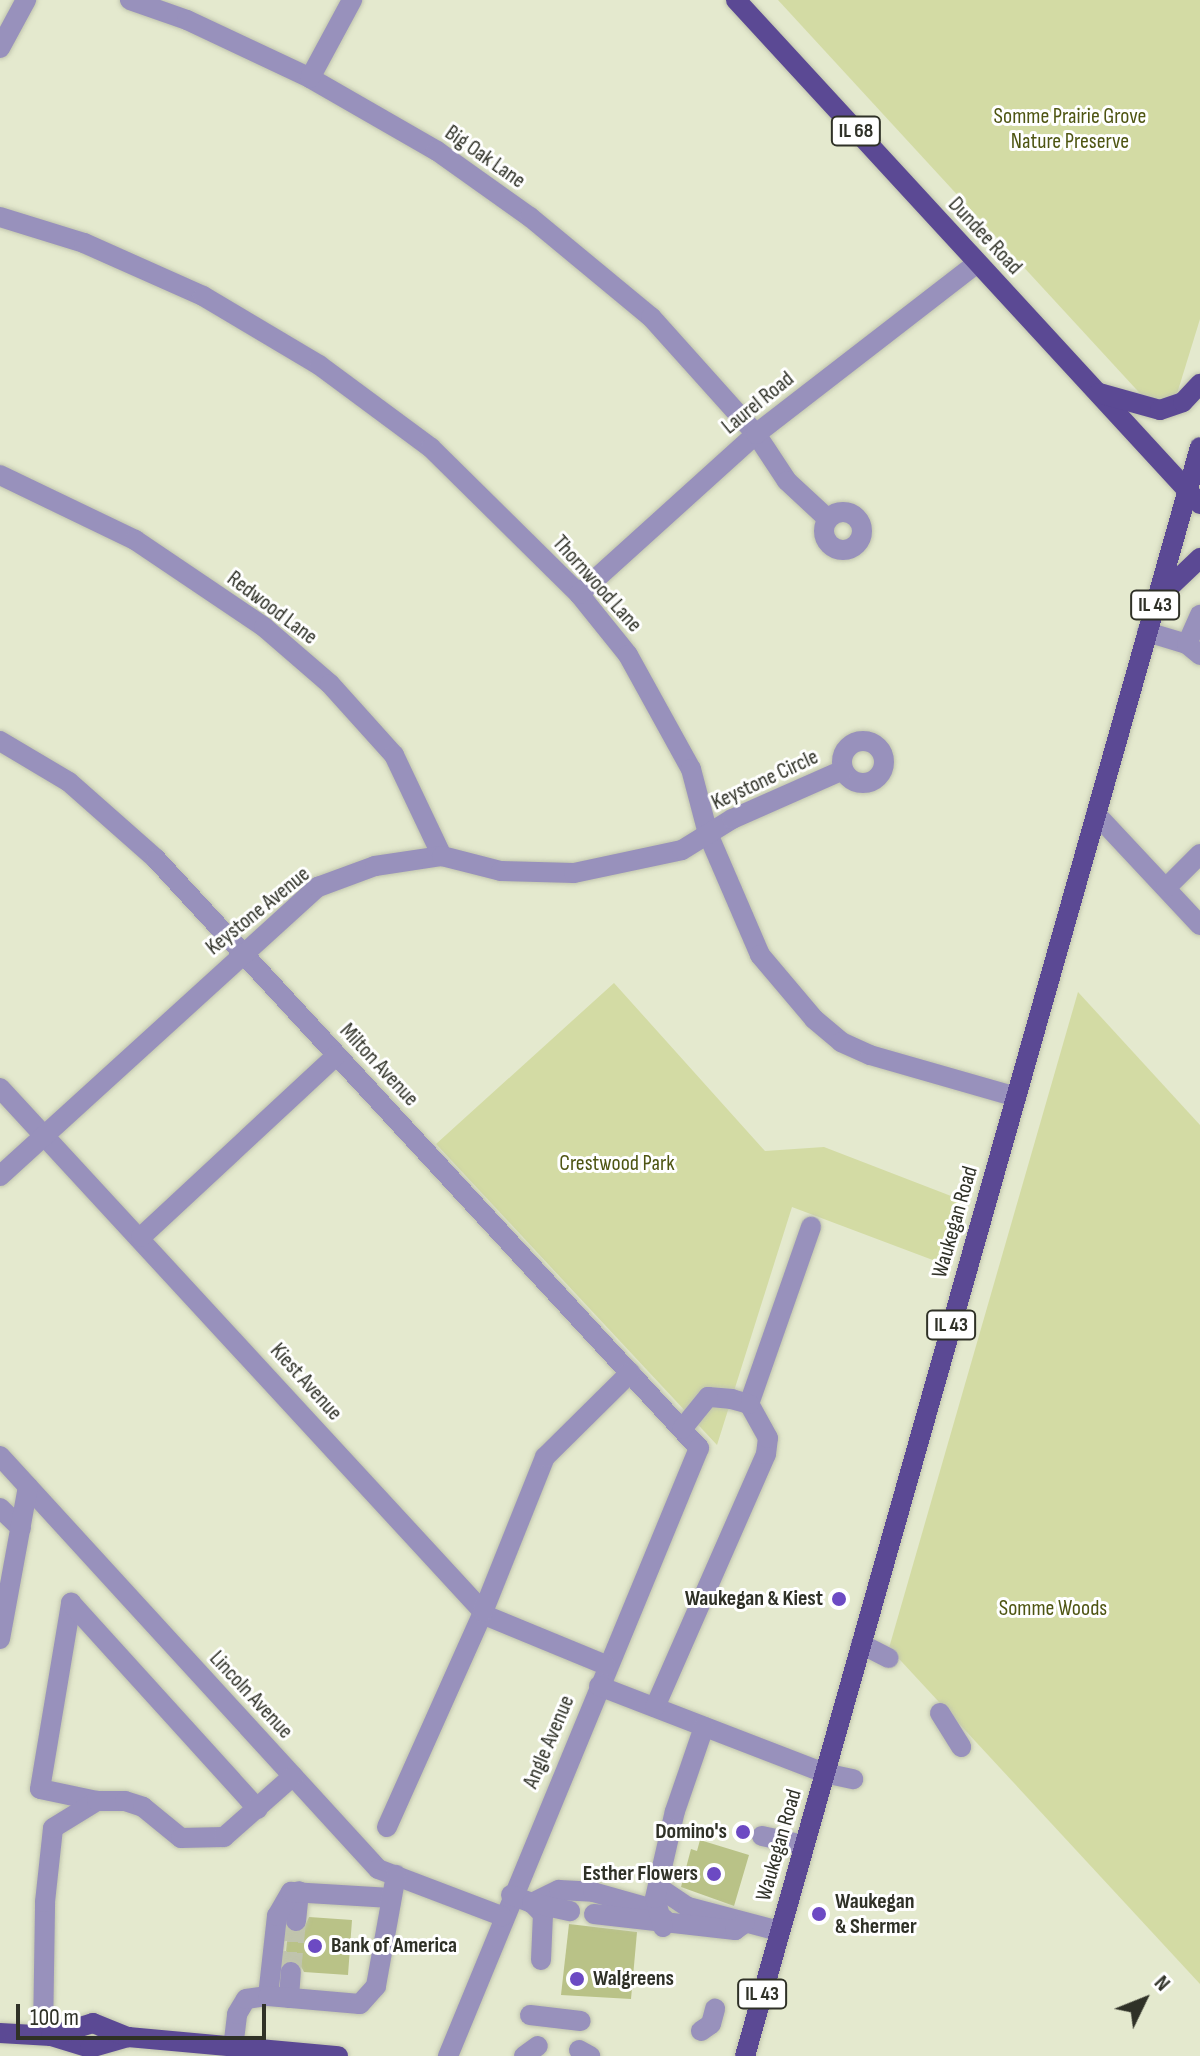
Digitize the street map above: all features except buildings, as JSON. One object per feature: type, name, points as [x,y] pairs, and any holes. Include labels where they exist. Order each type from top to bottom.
[{"type":"main road","name":"Dundee Road","points":[[736,0],[1194,497]]},
{"type":"main road","points":[[1097,392],[1160,410],[1183,402],[1200,384]]},
{"type":"main road","name":"Waukegan Road","points":[[745,2056],[1147,632],[1194,497],[1200,447]]},
{"type":"main road","points":[[1157,600],[1200,558]]},
{"type":"main road","points":[[0,2033],[47,2036],[93,2023],[128,2037],[338,2056]]},
{"type":"street","points":[[0,48],[26,0]]},
{"type":"street","name":"Big Oak Lane","points":[[130,0],[187,20],[310,78],[437,151],[530,217],[651,317],[756,434],[787,481],[828,519]]},
{"type":"street","points":[[310,78],[352,0]]},
{"type":"street","name":"Thornwood Lane","points":[[0,217],[84,243],[203,296],[319,365],[431,448],[579,594],[628,655],[664,713],[691,769],[708,834],[760,955],[814,1019],[841,1042],[870,1055],[1016,1097]]},
{"type":"street","name":"Laurel Road","points":[[579,594],[756,434],[977,263]]},
{"type":"street","name":"Redwood Lane","points":[[0,475],[135,540],[264,627],[330,684],[394,755],[442,856]]},
{"type":"street","points":[[1147,632],[1194,650],[1200,615]]},
{"type":"street","name":"Milton Avenue","points":[[0,741],[69,782],[156,859],[699,1448]]},
{"type":"street","name":"Keystone Circle","points":[[708,834],[843,770]]},
{"type":"street","points":[[1096,814],[1200,925]]},
{"type":"street","name":"Keystone Avenue","points":[[0,1176],[242,952],[318,887],[375,866],[442,856],[501,871],[574,873],[682,850],[708,834]]},
{"type":"street","points":[[1166,888],[1200,854]]},
{"type":"street","points":[[141,1237],[337,1055]]},
{"type":"street","name":"Kiest Avenue","points":[[0,1088],[47,1134],[483,1612],[606,1665]]},
{"type":"street","points":[[749,1404],[811,1227]]},
{"type":"street","points":[[387,1827],[483,1612],[545,1457],[630,1373]]},
{"type":"street","points":[[655,1707],[766,1454],[762,1420],[749,1404],[708,1397],[682,1429]]},
{"type":"street","name":"Angle Avenue","points":[[448,2056],[514,1907],[606,1665],[699,1448]]},
{"type":"street","name":"Lincoln Avenue","points":[[0,1456],[378,1869],[514,1907],[570,1911]]},
{"type":"street","points":[[0,1639],[28,1487]]},
{"type":"street","points":[[0,1508],[21,1528]]},
{"type":"street","points":[[258,1809],[71,1603],[40,1789],[97,1801],[125,1801],[143,1807],[181,1838],[224,1837],[258,1809],[293,1776]]},
{"type":"street","points":[[861,1644],[889,1658]]},
{"type":"street","points":[[599,1686],[824,1773],[853,1779]]},
{"type":"street","points":[[940,1713],[961,1747]]},
{"type":"street","points":[[660,1905],[675,1811],[704,1727]]},
{"type":"street","points":[[683,1829],[709,1752]]},
{"type":"street","points":[[47,2036],[47,1854],[53,1828],[97,1801]]},
{"type":"street","points":[[762,1836],[804,1845]]},
{"type":"street","points":[[233,2048],[237,2014],[246,1999],[278,1997],[360,2004],[376,1986],[396,1875]]},
{"type":"street","points":[[514,1907],[550,1892],[572,1890],[660,1905],[735,1930],[744,1914],[779,1931]]},
{"type":"street","points":[[278,1997],[280,1903],[299,1891],[391,1898]]},
{"type":"street","points":[[296,1921],[299,1891]]},
{"type":"street","points":[[594,1914],[660,1905]]},
{"type":"street","points":[[514,1907],[543,1914],[541,1960]]},
{"type":"street","points":[[278,1997],[291,1972]]},
{"type":"street","points":[[534,2013],[581,2017]]},
{"type":"green space","name":"Somme Prairie Grove Nature Preserve","points":[[778,0],[1200,0],[1200,319],[1176,397],[1147,401]]},
{"type":"green space","name":"Crestwood Park","points":[[614,983],[765,1151],[824,1147],[964,1201],[946,1265],[792,1207],[717,1445],[436,1144]]},
{"type":"green space","name":"Somme Woods","points":[[1078,992],[1200,1125],[1200,1984],[889,1648]]},
{"type":"tunnel","points":[[291,1972],[296,1921]]},
{"type":"place","name":"Waukegan & Kiest","points":[[839,1599]]},
{"type":"place","name":"Domino's","points":[[743,1832]]},
{"type":"place","name":"Esther Flowers","points":[[714,1874]]},
{"type":"place","name":"Waukegan & Shermer","points":[[819,1914]]},
{"type":"place","name":"Bank of America","points":[[315,1946]]},
{"type":"place","name":"Walgreens","points":[[577,1979]]}]
